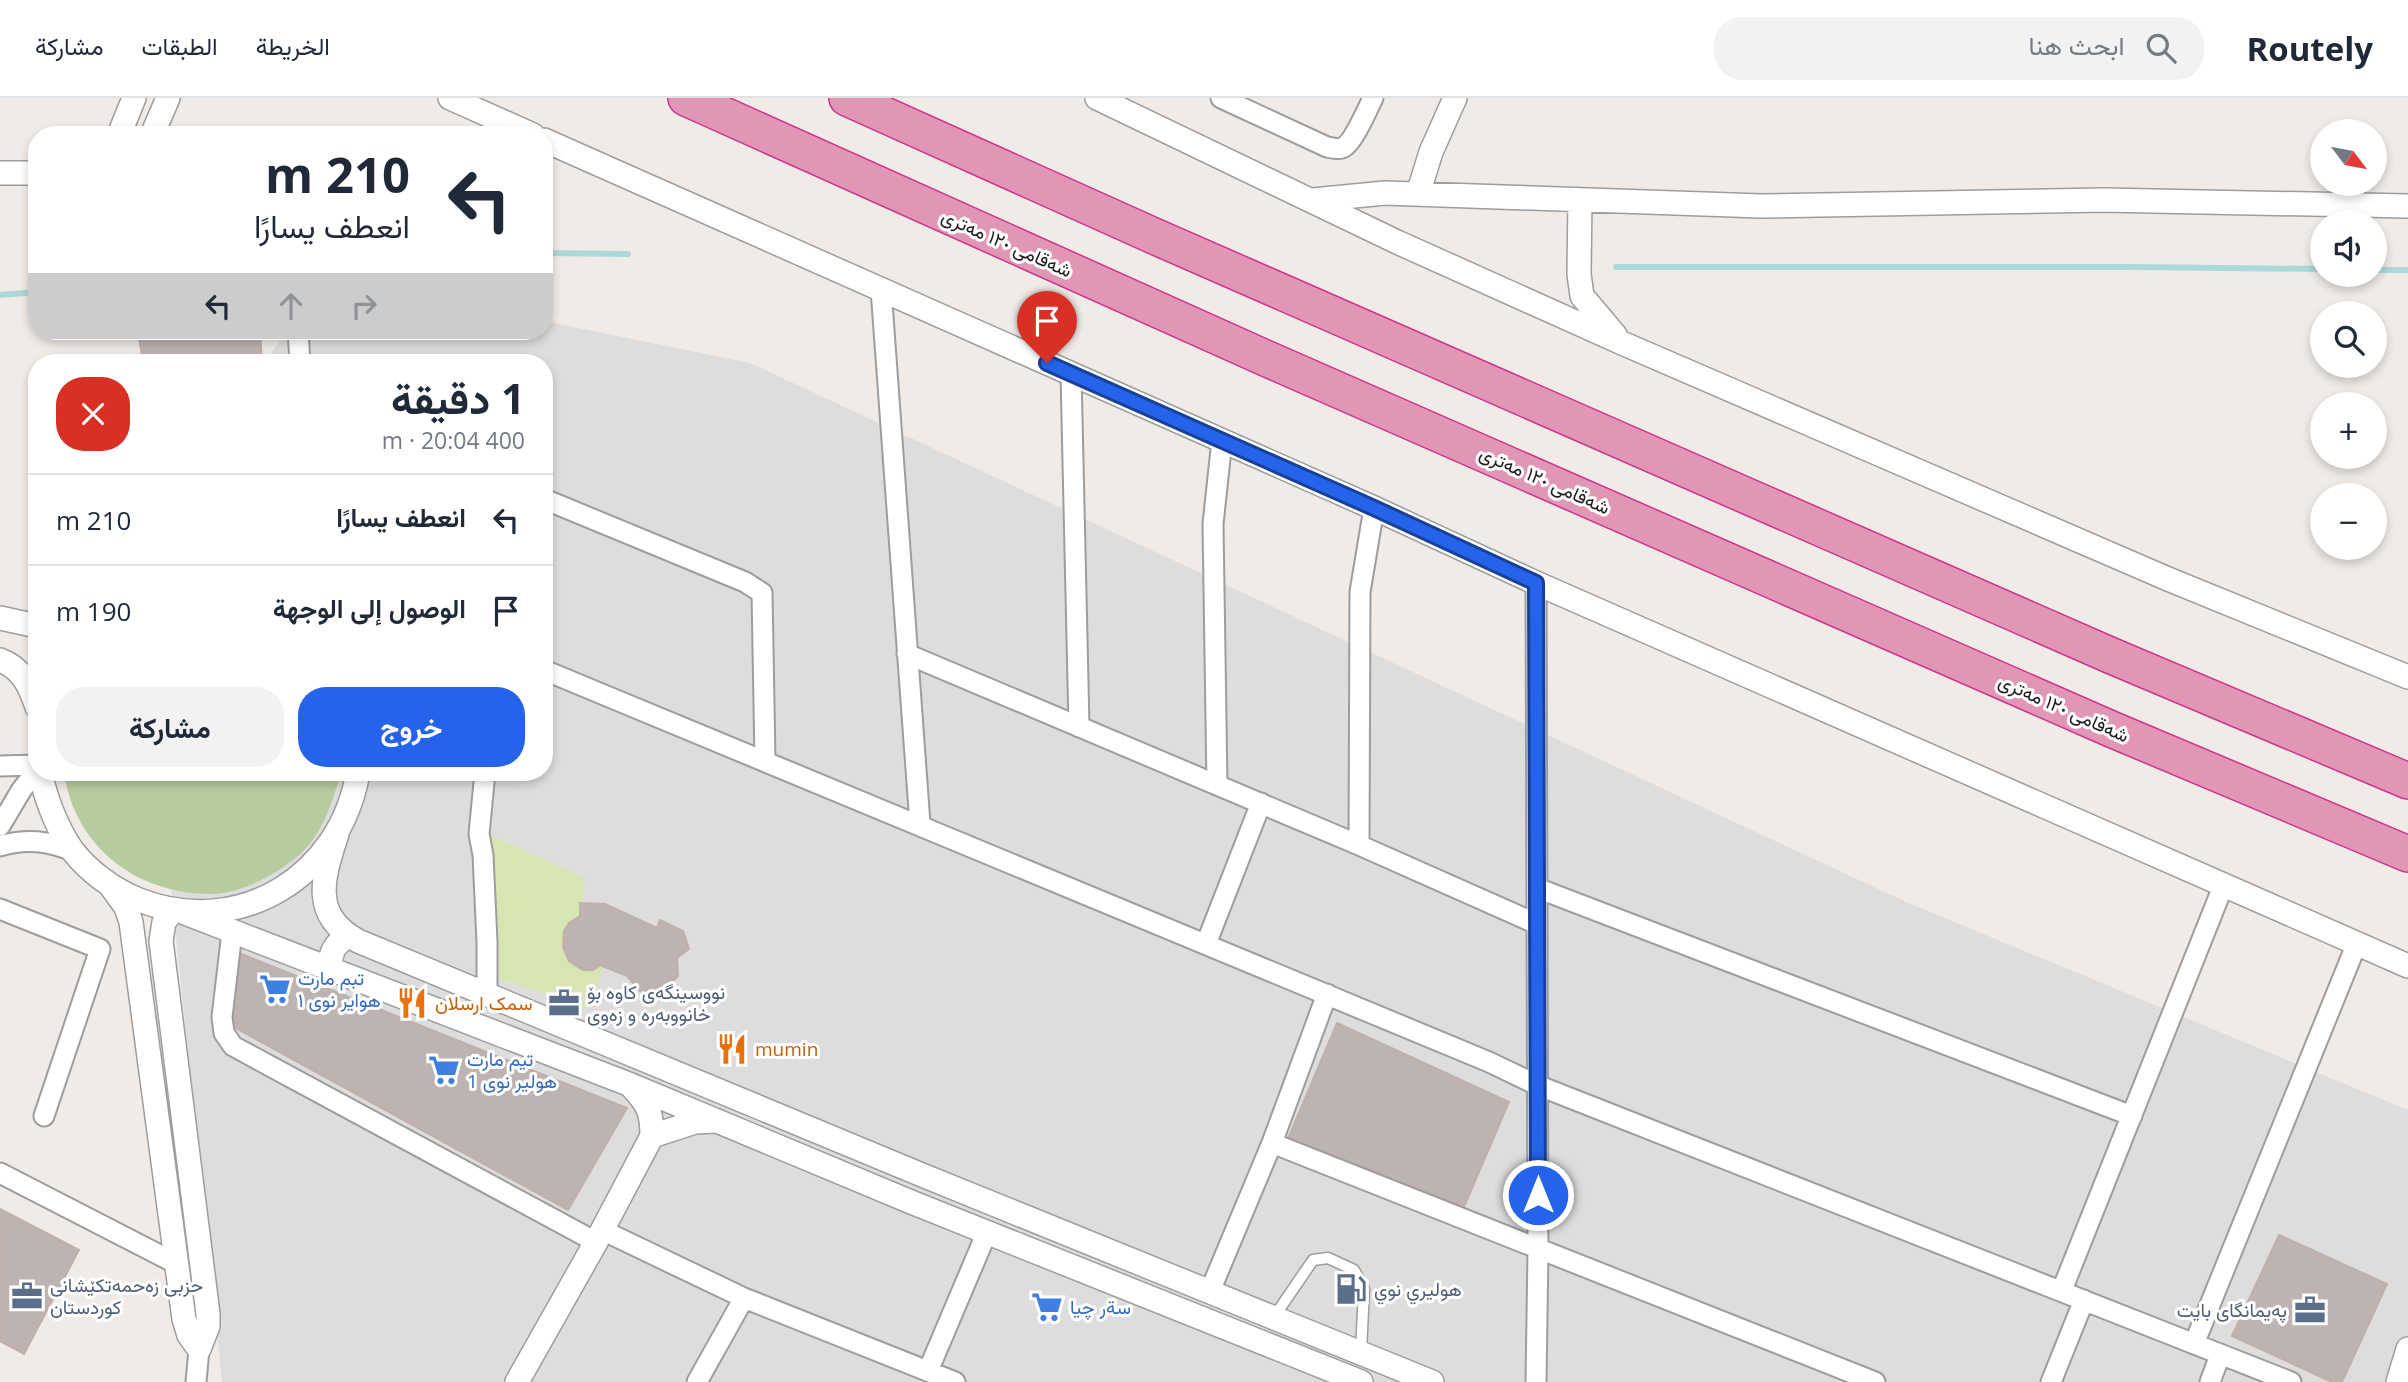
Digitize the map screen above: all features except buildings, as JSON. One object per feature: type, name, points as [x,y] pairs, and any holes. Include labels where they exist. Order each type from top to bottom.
[{"type":"highway","name":"شەقامی ١٢٠ مەتری","points":[[686,98],[1263,357],[2099,723],[2408,855]]},
{"type":"highway","points":[[847,98],[2013,613],[2408,781]]},
{"type":"street","points":[[122,126],[134,98]]},
{"type":"street","points":[[156,126],[168,98]]},
{"type":"street","points":[[450,98],[513,126]]},
{"type":"street","points":[[1097,98],[1397,242],[1622,343],[2168,579],[2408,677]]},
{"type":"street","points":[[1221,98],[1336,149],[1343,147],[1351,139],[1373,98]]},
{"type":"street","points":[[1418,194],[1431,152],[1455,98]]},
{"type":"street","points":[[553,144],[1222,440],[1536,583],[2408,966]]},
{"type":"street","points":[[0,173],[28,173]]},
{"type":"street","points":[[1312,201],[1385,193],[1761,206],[2104,200],[2408,206]]},
{"type":"street","points":[[1580,200],[1578,274],[1582,296],[1622,343]]},
{"type":"street","points":[[881,289],[920,824]]},
{"type":"street","points":[[1071,373],[1079,727]]},
{"type":"street","points":[[1217,785],[1213,524],[1222,440]]},
{"type":"street","points":[[553,503],[745,582],[762,593],[765,760]]},
{"type":"street","points":[[1359,845],[1360,592],[1374,508]]},
{"type":"street","points":[[1536,583],[1536,1382]]},
{"type":"street","points":[[0,618],[28,624]]},
{"type":"street","points":[[907,654],[1261,803],[1537,924]]},
{"type":"street","points":[[0,660],[10,664],[23,676],[28,687]]},
{"type":"street","points":[[553,674],[920,824],[1537,1084],[2291,1382]]},
{"type":"street","points":[[0,766],[28,765]]},
{"type":"street","points":[[0,826],[29,781]]},
{"type":"street","points":[[41,781],[60,830],[91,870],[130,897],[176,910],[206,912],[233,909],[270,895],[303,874],[337,834]]},
{"type":"street","points":[[356,781],[348,812],[337,834],[324,874],[326,904],[334,922],[349,936],[922,1175],[1432,1382]]},
{"type":"street","points":[[484,781],[479,834],[483,855],[487,995]]},
{"type":"street","points":[[1206,944],[1261,803]]},
{"type":"street","points":[[0,846],[16,841],[50,842],[74,851]]},
{"type":"street","points":[[2062,1290],[2224,884]]},
{"type":"street","points":[[110,885],[126,907],[131,922],[185,1327],[199,1349]]},
{"type":"street","points":[[1537,888],[2132,1115]]},
{"type":"street","points":[[0,909],[100,949],[44,1116]]},
{"type":"street","points":[[176,910],[631,1086],[911,1202],[1361,1382]]},
{"type":"street","points":[[176,910],[164,922],[161,941],[208,1314],[208,1326],[199,1349],[197,1382]]},
{"type":"street","points":[[232,932],[222,1017],[224,1033],[233,1046],[599,1236],[744,1298],[955,1382]]},
{"type":"street","points":[[332,971],[332,950],[342,939],[349,936]]},
{"type":"street","points":[[2194,1344],[2357,943]]},
{"type":"street","points":[[1210,1292],[1272,1143],[1327,995]]},
{"type":"street","points":[[517,1382],[652,1136],[648,1105],[631,1086]]},
{"type":"street","points":[[652,1136],[695,1122],[716,1121]]},
{"type":"street","points":[[1272,1143],[1875,1382]]},
{"type":"street","points":[[0,1172],[177,1264]]},
{"type":"street","points":[[911,1202],[922,1175]]},
{"type":"street","points":[[928,1371],[988,1232]]},
{"type":"street","points":[[696,1382],[744,1298]]},
{"type":"street","points":[[2052,1382],[2084,1300]]},
{"type":"street","points":[[2398,1382],[2408,1349]]},
{"type":"street","points":[[2210,1382],[2220,1355]]},
{"type":"lane","points":[[1274,1318],[1313,1260],[1328,1258],[1354,1270],[1364,1289],[1361,1353]]},
{"type":"shaded area","points":[[553,323],[750,363],[1904,901],[2408,1110],[2408,1382],[222,1382],[160,781],[553,781],[553,354],[271,354],[281,340],[553,340]]},
{"type":"green space","points":[[66,781],[338,781],[320,828],[298,856],[257,882],[233,891],[210,894],[183,892],[157,885],[134,875],[113,861],[95,843],[70,798]]},
{"type":"green space","points":[[488,834],[585,878],[580,916],[564,931],[564,939],[568,955],[577,967],[583,970],[600,965],[604,967],[588,1009],[496,977]]},
{"type":"waterway","points":[[553,253],[628,254]]},
{"type":"waterway","points":[[1616,267],[2310,269]]},
{"type":"waterway","points":[[2387,270],[2408,270]]},
{"type":"waterway","points":[[0,295],[28,293]]},
{"type":"place","name":"تبم مارت هواير نوى ١","points":[[275,989]]},
{"type":"place","name":"سمک ارسلان","points":[[412,1003]]},
{"type":"place","name":"نووسینگەی کاوە بۆ خانووبەرە و زەوی","points":[[564,1003]]},
{"type":"place","name":"mumin","points":[[732,1049]]},
{"type":"place","name":"تيم مارت هولير نوى 1","points":[[444,1070]]},
{"type":"place","name":"هوليري نوي","points":[[1351,1289]]},
{"type":"place","name":"حزبی زه‌حمه‌تكێشانی كوردستان","points":[[27,1296]]},
{"type":"place","name":"سةر چيا","points":[[1047,1307]]},
{"type":"place","name":"پەیمانگای بایت","points":[[2310,1310]]},
{"type":"route","points":[[1047,363],[1536,583],[1538,1195]]}]
